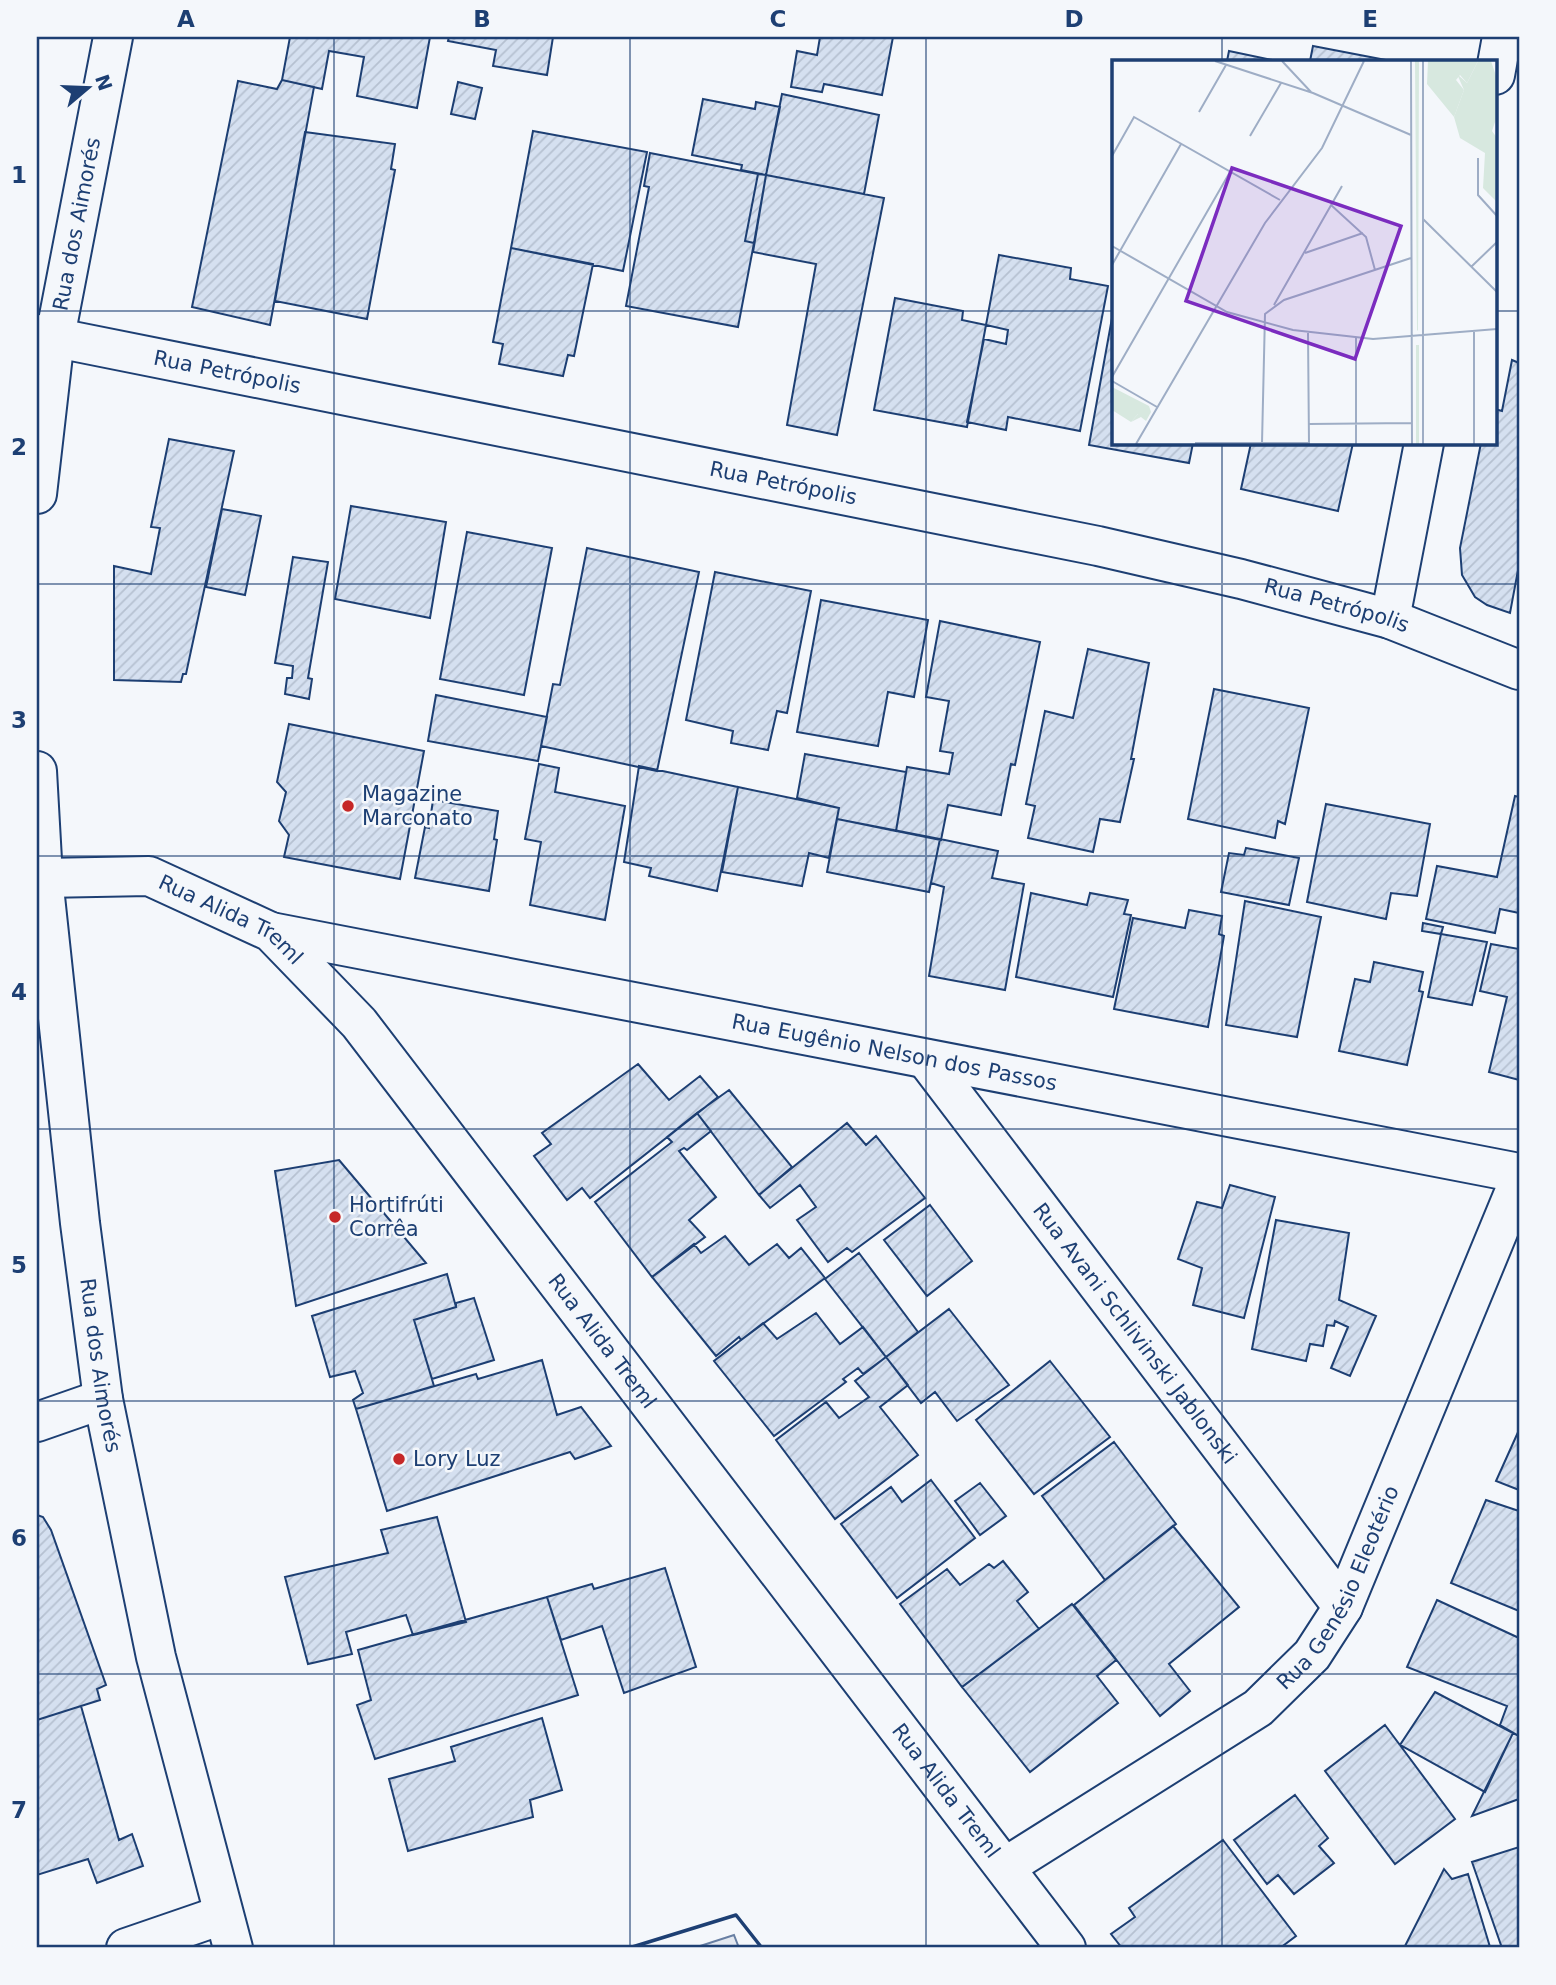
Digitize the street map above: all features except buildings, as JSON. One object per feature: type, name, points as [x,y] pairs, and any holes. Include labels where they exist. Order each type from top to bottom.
[{"type":"street","name":"Rua dos Aimorés","points":[[37,494],[46,336],[113,37]]},
{"type":"street","points":[[1496,70],[1502,37]]},
{"type":"street","name":"Rua Petrópolis","points":[[46,336],[1098,546],[1241,579],[1390,619],[1519,670]]},
{"type":"street","points":[[1390,619],[1424,444]]},
{"type":"street","name":"Rua dos Aimorés","points":[[37,771],[40,879],[103,1399],[156,1657],[228,1931]]},
{"type":"street","name":"Rua Alida Treml","points":[[40,879],[149,876],[271,932],[359,1023],[1066,1948]]},
{"type":"street","name":"Rua Eugênio Nelson dos Passos","points":[[271,932],[1519,1173]]},
{"type":"street","name":"Rua Avani Schlivinski Jablonski","points":[[926,1059],[1343,1607]]},
{"type":"street","name":"Rua Genésio Eleotério","points":[[1005,1867],[1258,1709],[1312,1655],[1343,1607],[1519,1181]]},
{"type":"street","points":[[37,1422],[103,1399]]},
{"type":"street","points":[[126,1948],[228,1931]]},
{"type":"shaded area","points":[[734,1935],[739,1948],[694,1948]]},
{"type":"wall","points":[[629,1948],[736,1915],[762,1948]]},
{"type":"place","name":"Magazine Marconato","points":[[348,806]]},
{"type":"place","name":"Hortifrúti Corrêa","points":[[335,1217]]},
{"type":"place","name":"Lory Luz","points":[[399,1459]]}]
